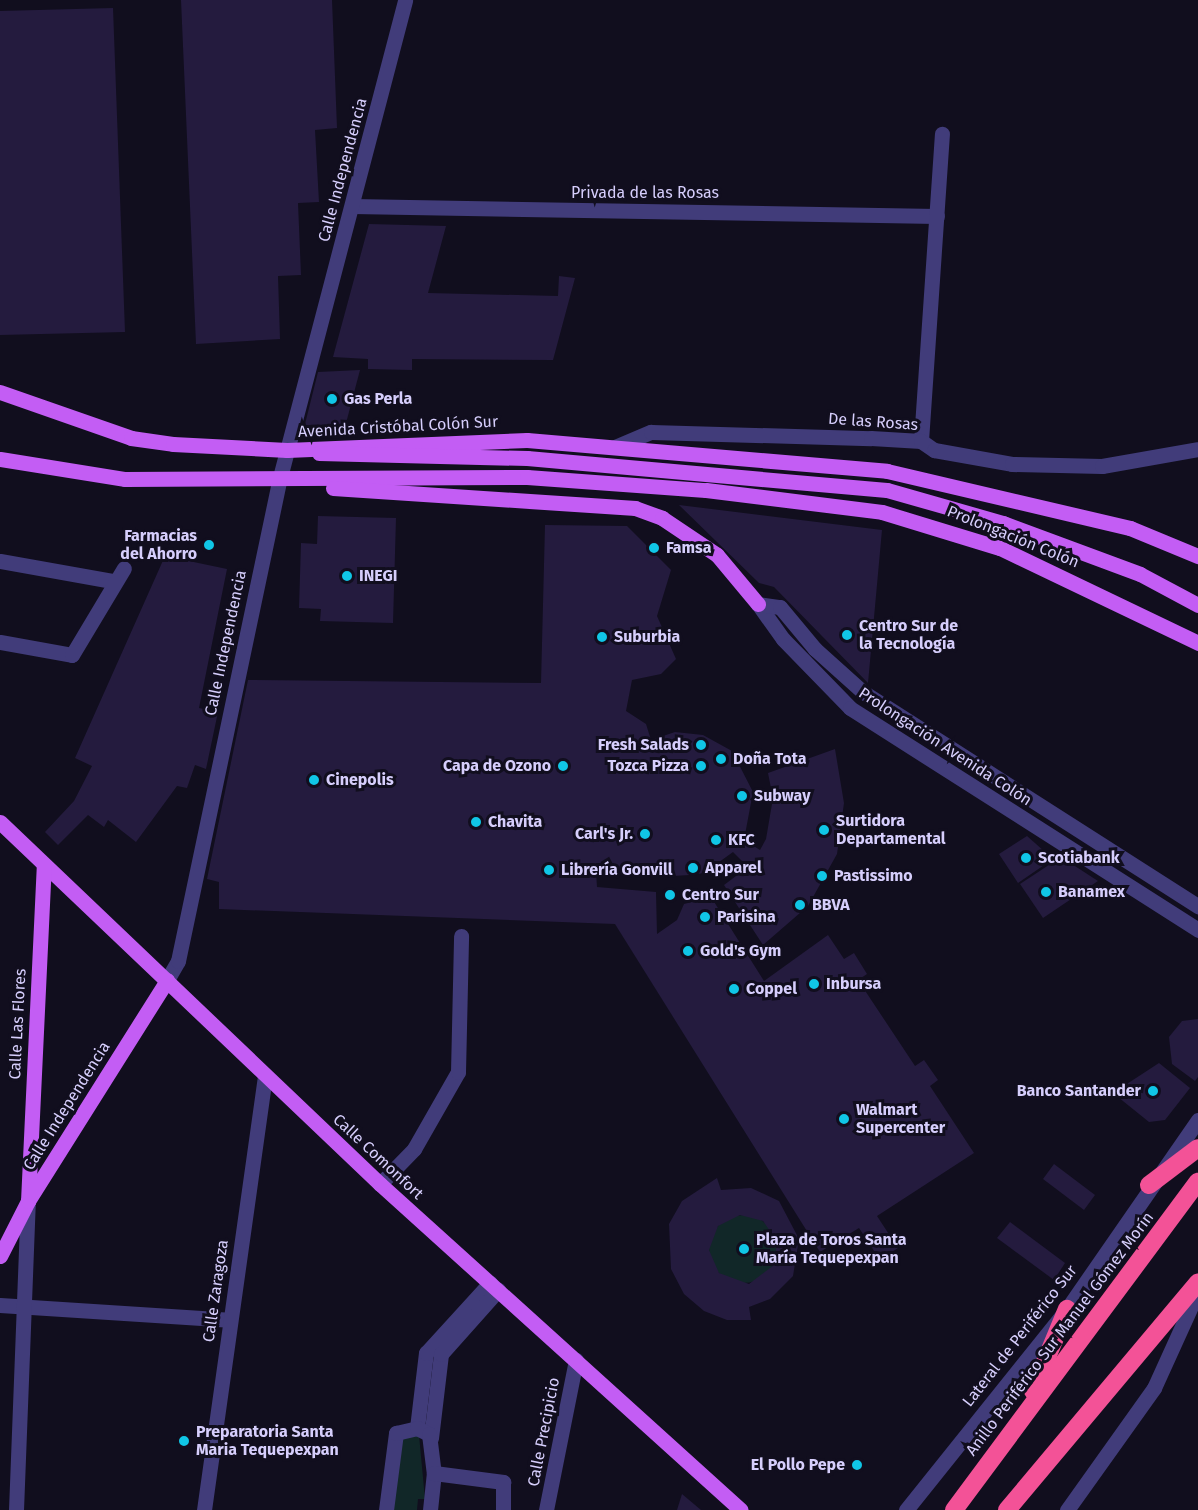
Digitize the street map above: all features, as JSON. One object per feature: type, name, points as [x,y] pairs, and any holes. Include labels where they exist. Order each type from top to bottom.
[{"type":"highway","points":[[1149,1185],[1198,1148]]},
{"type":"highway","name":"Anillo Periférico Sur Manuel Gómez Morín","points":[[954,1510],[1198,1182]]},
{"type":"highway","points":[[1007,1510],[1198,1282]]},
{"type":"highway","points":[[1022,1417],[1067,1310]]},
{"type":"main road","name":"Avenida Cristóbal Colón Sur","points":[[0,392],[131,438],[287,450],[527,440],[804,463]]},
{"type":"main road","points":[[305,449],[331,457],[527,458],[887,490],[1003,523],[1140,574],[1198,605]]},
{"type":"main road","points":[[0,459],[125,479],[303,480],[336,488],[635,508],[663,518],[717,555],[758,604]]},
{"type":"main road","name":"Prolongación Colón","points":[[804,463],[952,485],[1130,528],[1198,556]]},
{"type":"main road","name":"Prolongación Colón","points":[[303,480],[527,477],[803,500],[882,512],[966,535],[1198,643]]},
{"type":"main road","name":"Calle Comonfort","points":[[0,822],[167,980],[265,1077],[380,1184],[741,1510]]},
{"type":"main road","name":"Calle Las Flores","points":[[28,1201],[44,864]]},
{"type":"main road","name":"Calle Independencia","points":[[0,1256],[28,1201],[167,980]]},
{"type":"street","name":"Calle Independencia","points":[[167,980],[178,961],[279,481],[405,0]]},
{"type":"street","points":[[921,441],[942,134]]},
{"type":"street","name":"Privada de las Rosas","points":[[352,206],[937,216]]},
{"type":"street","name":"De las Rosas","points":[[615,447],[651,432],[921,441],[934,450],[1012,464],[1102,466],[1198,448]]},
{"type":"street","points":[[0,561],[112,581]]},
{"type":"street","points":[[0,642],[72,655],[112,581],[124,568]]},
{"type":"street","name":"Prolongación Avenida Colón","points":[[758,604],[780,608],[835,670],[863,692],[1198,906]]},
{"type":"street","name":"Prolongación Avenida Colón","points":[[758,604],[783,639],[850,708],[1198,930]]},
{"type":"street","points":[[380,1184],[414,1149],[458,1072],[461,936]]},
{"type":"street","name":"Calle Zaragoza","points":[[204,1510],[265,1077]]},
{"type":"street","name":"Lateral de Periférico Sur","points":[[906,1510],[1067,1310],[1149,1185],[1198,1120]]},
{"type":"street","name":"Calle Las Flores","points":[[16,1510],[26,1306],[28,1201]]},
{"type":"street","points":[[430,1510],[434,1473],[431,1438],[441,1354],[471,1321],[494,1287]]},
{"type":"street","points":[[417,1428],[426,1353],[494,1287]]},
{"type":"street","points":[[1067,1510],[1154,1388],[1198,1291]]},
{"type":"street","points":[[0,1305],[229,1320]]},
{"type":"street","name":"Calle Precipicio","points":[[546,1510],[576,1360]]},
{"type":"street","points":[[417,1428],[431,1438]]},
{"type":"street","points":[[386,1510],[393,1437],[417,1428]]},
{"type":"street","points":[[434,1473],[503,1482],[503,1510]]},
{"type":"green space","name":"Plaza de Toros Santa María Tequepexpan","points":[[743,1215],[756,1218],[767,1225],[774,1236],[777,1249],[774,1262],[767,1273],[756,1280],[743,1283],[730,1280],[719,1273],[712,1262],[709,1249],[712,1236],[719,1225],[730,1218]]},
{"type":"green space","points":[[419,1435],[425,1499],[418,1499],[417,1510],[389,1510],[396,1440]]},
{"type":"building","points":[[181,0],[332,0],[337,128],[315,130],[319,202],[298,203],[301,275],[278,276],[280,339],[196,344]]},
{"type":"building","points":[[113,8],[125,332],[0,335],[0,11]]},
{"type":"building","points":[[369,224],[446,226],[428,293],[558,296],[559,276],[575,278],[553,360],[412,359],[412,370],[368,369],[368,359],[333,357]]},
{"type":"building","name":"Gas Perla","points":[[360,370],[345,427],[304,428],[318,372]]},
{"type":"building","name":"Centro Sur de la Tecnología","points":[[679,505],[882,530],[868,683],[774,587],[759,583]]},
{"type":"building","name":"INEGI","points":[[318,516],[396,518],[393,623],[320,621],[321,609],[299,608],[301,543],[317,544]]},
{"type":"building","points":[[545,525],[627,526],[671,570],[657,616],[676,659],[661,674],[632,680],[626,711],[646,724],[651,740],[675,732],[703,735],[732,751],[753,792],[744,840],[760,850],[766,839],[773,798],[768,773],[835,749],[844,803],[837,854],[808,906],[763,945],[724,885],[748,867],[733,852],[704,873],[690,875],[672,876],[644,866],[643,872],[596,871],[597,887],[656,892],[657,934],[677,920],[684,904],[711,897],[764,981],[828,935],[844,959],[854,953],[867,974],[858,980],[915,1066],[924,1060],[938,1080],[930,1086],[974,1153],[877,1216],[898,1248],[880,1260],[859,1228],[820,1252],[615,924],[219,909],[219,882],[207,879],[248,680],[541,683]]},
{"type":"building","points":[[165,556],[227,569],[199,708],[218,712],[206,769],[195,765],[187,788],[177,786],[136,842],[108,820],[104,827],[88,815],[58,845],[45,832],[74,801],[92,766],[75,758]]},
{"type":"building","points":[[1027,836],[1053,859],[1018,883],[999,854]]},
{"type":"building","points":[[1061,857],[1098,881],[1043,918],[1020,884]]},
{"type":"building","points":[[1198,1019],[1198,1077],[1195,1081],[1172,1064],[1169,1037],[1182,1021]]},
{"type":"building","name":"Banco Santander","points":[[1159,1063],[1190,1088],[1165,1120],[1149,1122],[1113,1093]]},
{"type":"building","points":[[1054,1164],[1095,1195],[1084,1210],[1043,1179]]},
{"type":"building","points":[[717,1178],[721,1190],[751,1188],[779,1201],[799,1239],[793,1276],[770,1299],[749,1307],[751,1320],[727,1320],[704,1311],[684,1294],[671,1269],[669,1224],[682,1201]],"holes":[[[740,1215],[763,1221],[777,1241],[774,1265],[749,1284],[719,1273],[709,1250],[718,1226]]]},
{"type":"building","points":[[1010,1222],[1065,1263],[1054,1280],[997,1238]]},
{"type":"building","points":[[682,1494],[701,1510],[677,1510]]},
{"type":"place","name":"Gas Perla","points":[[332,399]]},
{"type":"place","name":"Farmacias del Ahorro","points":[[209,545]]},
{"type":"place","name":"Famsa","points":[[654,548]]},
{"type":"place","name":"INEGI","points":[[347,576]]},
{"type":"place","name":"Centro Sur de la Tecnología","points":[[847,635]]},
{"type":"place","name":"Suburbia","points":[[602,637]]},
{"type":"place","name":"Fresh Salads","points":[[701,745]]},
{"type":"place","name":"Doña Tota","points":[[721,759]]},
{"type":"place","name":"Capa de Ozono","points":[[563,766]]},
{"type":"place","name":"Tozca Pizza","points":[[701,766]]},
{"type":"place","name":"Cinepolis","points":[[314,780]]},
{"type":"place","name":"Subway","points":[[742,796]]},
{"type":"place","name":"Chavita","points":[[476,822]]},
{"type":"place","name":"Surtidora Departamental","points":[[824,830]]},
{"type":"place","name":"Carl's Jr.","points":[[645,834]]},
{"type":"place","name":"KFC","points":[[716,840]]},
{"type":"place","name":"Scotiabank","points":[[1026,858]]},
{"type":"place","name":"Apparel","points":[[693,868]]},
{"type":"place","name":"Librería Gonvill","points":[[549,870]]},
{"type":"place","name":"Pastissimo","points":[[822,876]]},
{"type":"place","name":"Banamex","points":[[1046,892]]},
{"type":"place","name":"Centro Sur","points":[[670,895]]},
{"type":"place","name":"BBVA","points":[[800,905]]},
{"type":"place","name":"Parisina","points":[[705,917]]},
{"type":"place","name":"Gold's Gym","points":[[688,951]]},
{"type":"place","name":"Inbursa","points":[[814,984]]},
{"type":"place","name":"Coppel","points":[[734,989]]},
{"type":"place","name":"Banco Santander","points":[[1153,1091]]},
{"type":"place","name":"Walmart Supercenter","points":[[844,1119]]},
{"type":"place","name":"Plaza de Toros Santa María Tequepexpan","points":[[744,1249]]},
{"type":"place","name":"Preparatoria Santa Maria Tequepexpan","points":[[184,1441]]},
{"type":"place","name":"El Pollo Pepe","points":[[857,1465]]}]
